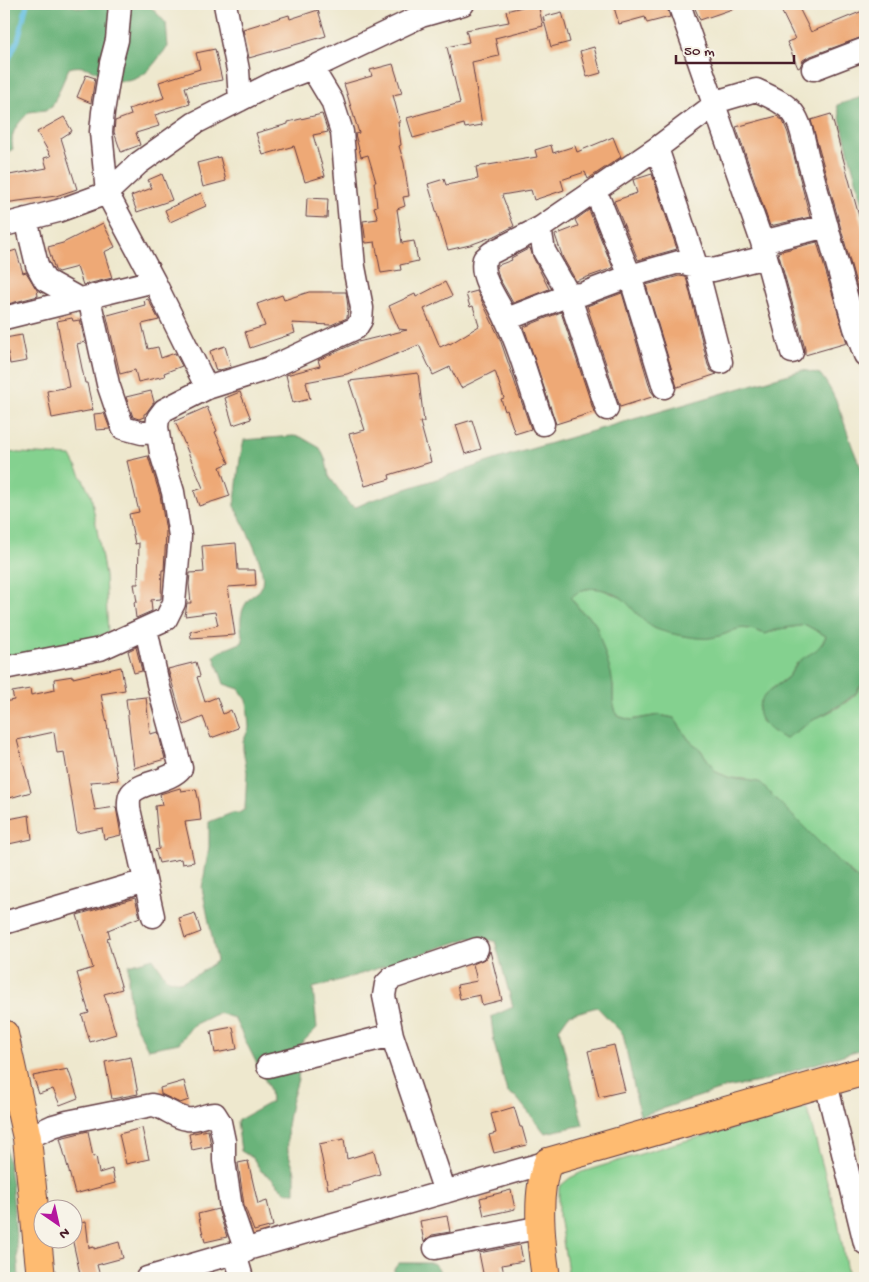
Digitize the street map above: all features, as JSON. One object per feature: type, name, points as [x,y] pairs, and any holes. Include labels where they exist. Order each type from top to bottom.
[{"type":"main road","points":[[4,1034],[27,1138],[41,1278]]},
{"type":"main road","points":[[546,1278],[541,1227],[542,1186],[548,1162],[865,1071]]},
{"type":"street","points":[[120,4],[117,40],[111,63],[101,132],[107,194],[154,281],[207,388]]},
{"type":"street","points":[[225,4],[230,39],[238,70],[240,100]]},
{"type":"street","points":[[4,225],[58,211],[107,194],[139,163],[195,123],[275,82],[312,68],[421,16],[463,4]]},
{"type":"street","points":[[679,4],[764,250],[792,352]]},
{"type":"street","points":[[813,69],[865,49]]},
{"type":"street","points":[[4,668],[100,648],[166,619],[172,609],[180,536],[173,492],[161,453],[157,431],[158,418],[164,410],[207,388],[270,368],[356,328],[361,320],[362,308],[354,267],[342,132],[332,101],[312,68]]},
{"type":"street","points":[[543,424],[507,319],[489,286],[484,271],[484,259],[491,253],[540,228],[722,100],[756,90],[782,101],[792,110],[801,128],[827,226],[858,308],[865,355]]},
{"type":"street","points":[[656,148],[696,265],[721,362]]},
{"type":"street","points":[[597,189],[598,197],[630,276],[664,387]]},
{"type":"street","points":[[26,220],[36,265],[45,280],[85,299],[108,384],[123,428],[142,434],[157,431]]},
{"type":"street","points":[[507,319],[569,295],[582,294],[630,276],[679,262],[713,270],[827,226]]},
{"type":"street","points":[[540,228],[544,251],[569,295],[607,409]]},
{"type":"street","points":[[4,318],[154,281]]},
{"type":"street","points":[[146,629],[160,692],[181,768],[174,775],[136,790],[130,797],[129,810],[153,916]]},
{"type":"street","points":[[4,923],[145,881]]},
{"type":"street","points":[[445,1192],[392,1035],[384,996],[386,984],[392,978],[476,948]]},
{"type":"street","points":[[268,1066],[392,1035]]},
{"type":"street","points":[[826,1083],[865,1243]]},
{"type":"street","points":[[27,1138],[67,1122],[152,1105],[159,1106],[183,1119],[190,1120],[215,1114],[220,1122],[224,1141],[224,1161],[231,1208],[241,1252],[242,1278]]},
{"type":"street","points":[[147,1278],[548,1162]]},
{"type":"street","points":[[435,1248],[541,1227]]},
{"type":"green space","points":[[4,4],[65,4],[81,8],[113,4],[148,4],[166,23],[168,47],[144,74],[133,80],[123,81],[114,79],[88,68],[69,68],[52,107],[29,112],[13,133],[13,149],[4,154]]},
{"type":"green space","points":[[865,96],[865,211],[837,105]]},
{"type":"green space","points":[[803,370],[820,374],[828,385],[865,474],[865,680],[855,694],[785,739],[772,731],[762,721],[759,716],[760,703],[767,693],[788,677],[800,661],[819,647],[826,636],[806,625],[779,629],[765,634],[741,628],[710,638],[690,637],[654,628],[642,619],[622,598],[610,592],[600,589],[589,589],[580,591],[571,598],[596,625],[611,673],[613,702],[617,716],[631,720],[659,715],[674,718],[689,740],[700,749],[716,772],[730,778],[759,782],[849,872],[865,885],[865,1048],[759,1082],[725,1088],[640,1116],[623,1034],[597,1007],[569,1015],[559,1029],[583,1125],[545,1133],[516,1097],[507,1092],[494,1043],[491,1017],[513,1007],[495,941],[469,938],[313,988],[317,1028],[300,1045],[298,1079],[287,1126],[288,1152],[295,1172],[295,1192],[285,1192],[261,1171],[253,1158],[241,1151],[237,1121],[271,1102],[270,1090],[234,1018],[218,1013],[193,1025],[179,1043],[148,1049],[132,1019],[128,980],[129,965],[153,958],[166,978],[180,982],[198,974],[217,961],[202,888],[209,847],[209,822],[232,813],[239,813],[245,809],[247,772],[243,742],[249,728],[247,700],[239,689],[224,684],[214,656],[243,642],[242,612],[247,601],[259,591],[262,583],[262,573],[255,549],[234,506],[244,440],[293,436],[301,437],[320,448],[326,461],[329,476],[349,504],[356,507],[372,500],[510,455]]},
{"type":"green space","points":[[4,452],[71,456],[91,495],[105,576],[108,633],[79,643],[4,661]]},
{"type":"green space","points":[[599,588],[622,598],[654,628],[725,634],[737,628],[752,629],[765,634],[779,629],[806,625],[826,636],[819,649],[796,664],[789,676],[766,694],[759,707],[761,721],[773,732],[826,714],[845,703],[855,694],[865,680],[865,885],[745,779],[730,778],[716,772],[700,749],[689,740],[674,718],[659,715],[631,720],[617,716],[613,702],[613,686],[592,619],[581,611],[571,598],[577,591]]},
{"type":"green space","points":[[793,1104],[807,1109],[838,1221],[848,1278],[569,1278],[559,1216],[559,1187],[570,1178],[582,1172],[673,1144],[732,1129]]},
{"type":"green space","points":[[4,1135],[12,1185],[19,1278],[4,1278]]},
{"type":"green space","points":[[399,1263],[433,1263],[446,1278],[393,1278],[394,1269]]},
{"type":"building","points":[[538,4],[543,26],[495,38],[499,56],[472,62],[482,125],[465,128],[464,124],[413,138],[407,118],[460,103],[447,47],[469,42],[466,30],[509,22],[506,11]]},
{"type":"building","points":[[613,4],[666,4],[670,17],[647,23],[645,17],[619,24]]},
{"type":"building","points":[[693,4],[741,4],[741,6],[700,20]]},
{"type":"building","points":[[778,4],[797,4],[811,32],[865,10],[865,36],[808,57],[803,60],[798,68],[787,42],[795,39]]},
{"type":"building","points":[[318,10],[326,36],[249,58],[243,29],[289,15],[290,19]]},
{"type":"building","points":[[562,12],[570,42],[551,47],[543,17]]},
{"type":"building","points":[[594,47],[601,73],[587,77],[580,51]]},
{"type":"building","points":[[215,49],[222,80],[185,87],[190,104],[155,115],[159,126],[136,133],[140,145],[121,152],[114,132],[115,121],[131,115],[129,109],[164,98],[159,82],[200,69],[196,53]]},
{"type":"building","points":[[393,64],[402,93],[393,95],[400,122],[398,122],[401,145],[399,146],[404,163],[409,196],[403,197],[405,206],[397,209],[402,243],[414,241],[418,261],[400,265],[401,270],[381,273],[375,242],[366,243],[363,221],[378,219],[374,207],[377,206],[374,182],[376,182],[368,155],[361,157],[355,134],[359,133],[344,84],[372,76],[370,70]]},
{"type":"building","points":[[86,75],[95,78],[91,103],[77,97]]},
{"type":"building","points":[[322,114],[328,132],[313,135],[325,176],[305,182],[294,146],[263,155],[256,133],[288,124],[288,122]]},
{"type":"building","points":[[831,114],[865,238],[865,316],[811,120]]},
{"type":"building","points":[[777,116],[783,121],[788,133],[810,217],[770,226],[736,127]]},
{"type":"building","points":[[64,117],[72,131],[61,138],[77,189],[56,196],[4,203],[4,176],[47,168],[44,158],[51,156],[37,132]]},
{"type":"building","points":[[613,137],[621,157],[588,179],[585,172],[561,180],[564,190],[534,200],[531,190],[502,195],[514,226],[497,235],[470,245],[448,250],[428,184],[444,179],[446,185],[478,179],[476,167],[537,157],[535,150],[551,145],[553,153],[575,146],[577,152]]},
{"type":"building","points":[[220,157],[226,181],[203,187],[197,163]]},
{"type":"building","points":[[162,174],[172,200],[137,212],[131,196],[152,188],[148,180]]},
{"type":"building","points":[[652,174],[677,249],[638,260],[614,201],[637,193],[633,180]]},
{"type":"building","points":[[201,193],[206,206],[170,222],[165,210]]},
{"type":"building","points":[[307,198],[328,199],[327,218],[306,217]]},
{"type":"building","points":[[589,210],[613,268],[576,281],[563,258],[555,235],[578,226],[575,220]]},
{"type":"building","points":[[103,223],[115,247],[104,252],[112,278],[83,285],[77,267],[58,272],[55,270],[48,247],[63,243]]},
{"type":"building","points":[[817,242],[847,343],[805,355],[805,349],[778,252]]},
{"type":"building","points":[[530,248],[549,289],[513,303],[499,278],[496,266],[512,260],[511,258]]},
{"type":"building","points":[[16,250],[23,273],[26,272],[37,290],[38,296],[4,305],[4,254]]},
{"type":"building","points":[[679,276],[686,277],[708,365],[711,371],[717,374],[677,387],[646,285]]},
{"type":"building","points":[[445,282],[452,296],[424,309],[440,347],[450,344],[479,326],[473,306],[470,307],[466,294],[477,291],[500,339],[531,429],[515,434],[501,399],[504,398],[495,371],[461,388],[450,367],[433,375],[419,345],[347,374],[306,382],[310,399],[293,403],[286,375],[320,366],[318,360],[358,342],[407,330],[399,329],[389,306],[415,294],[416,297]]},
{"type":"building","points":[[309,292],[346,292],[347,318],[331,325],[292,323],[295,333],[250,348],[245,332],[265,326],[257,304],[282,295],[284,300]]},
{"type":"building","points":[[622,293],[651,391],[655,396],[620,407],[587,306]]},
{"type":"building","points":[[148,299],[159,320],[142,324],[148,349],[158,347],[161,358],[175,353],[182,366],[164,373],[165,376],[138,382],[135,370],[120,374],[106,313],[108,315],[145,305],[144,300]]},
{"type":"building","points":[[561,312],[594,412],[556,424],[524,327]]},
{"type":"building","points":[[72,318],[73,321],[80,320],[85,342],[77,344],[93,410],[52,418],[47,391],[69,387],[57,321]]},
{"type":"building","points":[[22,335],[27,361],[10,364],[5,338]]},
{"type":"building","points":[[225,346],[231,367],[216,371],[210,351]]},
{"type":"building","points":[[418,373],[424,422],[420,422],[431,462],[389,475],[390,479],[365,486],[349,434],[365,430],[349,381]]},
{"type":"building","points":[[151,391],[154,402],[144,414],[144,417],[139,419],[133,417],[126,397]]},
{"type":"building","points":[[240,392],[251,419],[233,425],[225,398]]},
{"type":"building","points":[[207,407],[217,431],[215,432],[229,463],[220,467],[230,496],[199,506],[194,491],[203,488],[175,421]]},
{"type":"building","points":[[104,413],[110,429],[96,430],[94,414]]},
{"type":"building","points":[[472,420],[481,449],[465,454],[456,425]]},
{"type":"building","points":[[148,456],[160,495],[166,531],[164,570],[162,570],[161,599],[151,600],[152,611],[136,618],[134,602],[137,602],[134,584],[138,584],[139,543],[135,544],[129,514],[139,512],[127,461]]},
{"type":"building","points":[[236,543],[238,570],[255,570],[256,585],[228,587],[235,635],[191,638],[190,632],[218,625],[215,612],[185,616],[187,603],[191,603],[190,573],[204,572],[202,546]]},
{"type":"building","points":[[136,647],[142,671],[134,673],[128,651]]},
{"type":"building","points":[[196,662],[200,676],[197,677],[205,702],[217,697],[223,714],[231,710],[238,728],[211,738],[203,717],[184,725],[168,669]]},
{"type":"building","points":[[121,667],[125,690],[101,694],[118,780],[90,782],[95,810],[116,807],[121,835],[104,839],[102,828],[77,833],[64,752],[57,753],[54,732],[17,740],[31,792],[6,799],[4,792],[4,702],[14,700],[12,692],[30,689],[31,695],[55,690],[54,679],[73,676],[73,678]]},
{"type":"building","points":[[146,697],[150,734],[158,732],[165,759],[134,768],[126,699]]},
{"type":"building","points":[[180,788],[181,791],[196,789],[199,802],[201,820],[185,822],[194,862],[182,864],[181,859],[159,863],[155,850],[159,849],[155,806],[162,805],[160,794]]},
{"type":"building","points":[[29,815],[32,839],[4,845],[4,820]]},
{"type":"building","points":[[135,898],[140,917],[108,930],[110,937],[107,938],[122,989],[104,994],[116,1034],[90,1042],[82,1015],[89,1013],[77,973],[93,968],[77,915]]},
{"type":"building","points":[[195,913],[201,932],[185,938],[179,918]]},
{"type":"building","points":[[490,951],[502,1000],[482,1005],[480,995],[460,999],[457,985],[477,981],[473,964],[487,958]]},
{"type":"building","points":[[233,1027],[237,1049],[215,1053],[211,1031]]},
{"type":"building","points":[[614,1045],[625,1091],[599,1097],[588,1051]]},
{"type":"building","points":[[131,1057],[138,1094],[112,1099],[105,1062]]},
{"type":"building","points":[[68,1069],[78,1098],[60,1105],[53,1089],[39,1094],[33,1076]]},
{"type":"building","points":[[184,1081],[189,1100],[180,1103],[161,1094],[160,1088]]},
{"type":"building","points":[[514,1107],[527,1145],[494,1153],[489,1135],[496,1133],[491,1114]]},
{"type":"building","points":[[142,1128],[149,1159],[126,1164],[119,1134]]},
{"type":"building","points":[[208,1130],[211,1146],[192,1150],[189,1134]]},
{"type":"building","points":[[88,1131],[93,1157],[96,1156],[99,1173],[112,1169],[115,1183],[75,1194],[60,1138]]},
{"type":"building","points":[[344,1139],[347,1159],[374,1151],[380,1174],[352,1182],[352,1184],[328,1189],[319,1144]]},
{"type":"building","points":[[248,1161],[258,1204],[267,1201],[273,1226],[254,1231],[244,1205],[238,1163]]},
{"type":"building","points":[[511,1190],[515,1209],[484,1216],[480,1198]]},
{"type":"building","points":[[218,1209],[227,1237],[205,1242],[198,1214]]},
{"type":"building","points":[[447,1216],[450,1232],[432,1235],[424,1242],[420,1221]]},
{"type":"building","points":[[86,1222],[89,1248],[94,1247],[94,1249],[119,1242],[123,1258],[97,1265],[100,1276],[81,1278],[75,1250],[82,1250],[82,1223]]},
{"type":"building","points":[[520,1245],[523,1261],[502,1265],[505,1278],[484,1278],[479,1253]]},
{"type":"waterway","points":[[4,69],[18,40],[27,4]]}]
